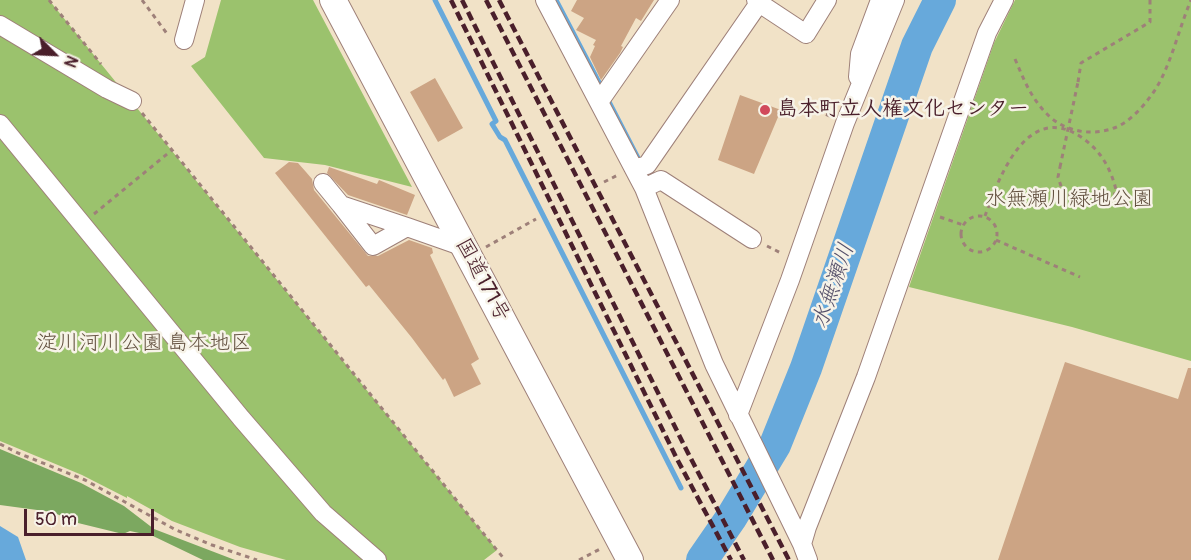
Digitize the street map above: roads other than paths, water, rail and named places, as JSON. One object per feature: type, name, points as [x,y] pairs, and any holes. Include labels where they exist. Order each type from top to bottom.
[{"type":"highway","name":"国道171号","points":[[333,0],[630,560]]},
{"type":"street","points":[[184,40],[195,0]]},
{"type":"street","points":[[545,0],[603,97],[644,188],[714,364],[805,552]]},
{"type":"street","points":[[603,97],[670,0]]},
{"type":"street","points":[[634,169],[647,165],[758,1],[806,34],[827,0]]},
{"type":"street","points":[[857,97],[860,54],[880,0]]},
{"type":"street","points":[[738,415],[797,261],[845,123],[895,0]]},
{"type":"street","points":[[805,552],[807,527],[866,378],[987,33],[1004,0]]},
{"type":"street","points":[[0,24],[107,89],[132,101]]},
{"type":"street","points":[[0,124],[234,409],[323,513],[377,560]]},
{"type":"street","points":[[644,188],[661,180],[752,239]]},
{"type":"street","points":[[323,183],[373,246],[407,227]]},
{"type":"street","points":[[341,205],[407,227],[467,252]]},
{"type":"water","points":[[0,526],[18,537],[26,560],[0,560]]},
{"type":"waterway","points":[[435,0],[496,121],[492,124],[500,137],[505,140],[681,488]]},
{"type":"waterway","points":[[556,0],[603,90]]},
{"type":"waterway","name":"水無瀬川","points":[[702,560],[731,518],[775,445],[806,368],[917,46],[940,0]]},
{"type":"waterway","points":[[607,98],[638,158]]},
{"type":"railway","points":[[451,0],[677,459],[731,560]]},
{"type":"railway","points":[[462,0],[688,453],[744,560]]},
{"type":"railway","points":[[486,0],[773,560]]},
{"type":"railway","points":[[499,0],[789,560]]},
{"type":"place","name":"島本町立人権文化センター","points":[[765,110]]},
{"type":"park label","name":"水無瀬川緑地公園","points":[[1069,200]]},
{"type":"park label","name":"淀川河川公園 島本地区","points":[[144,344]]}]
